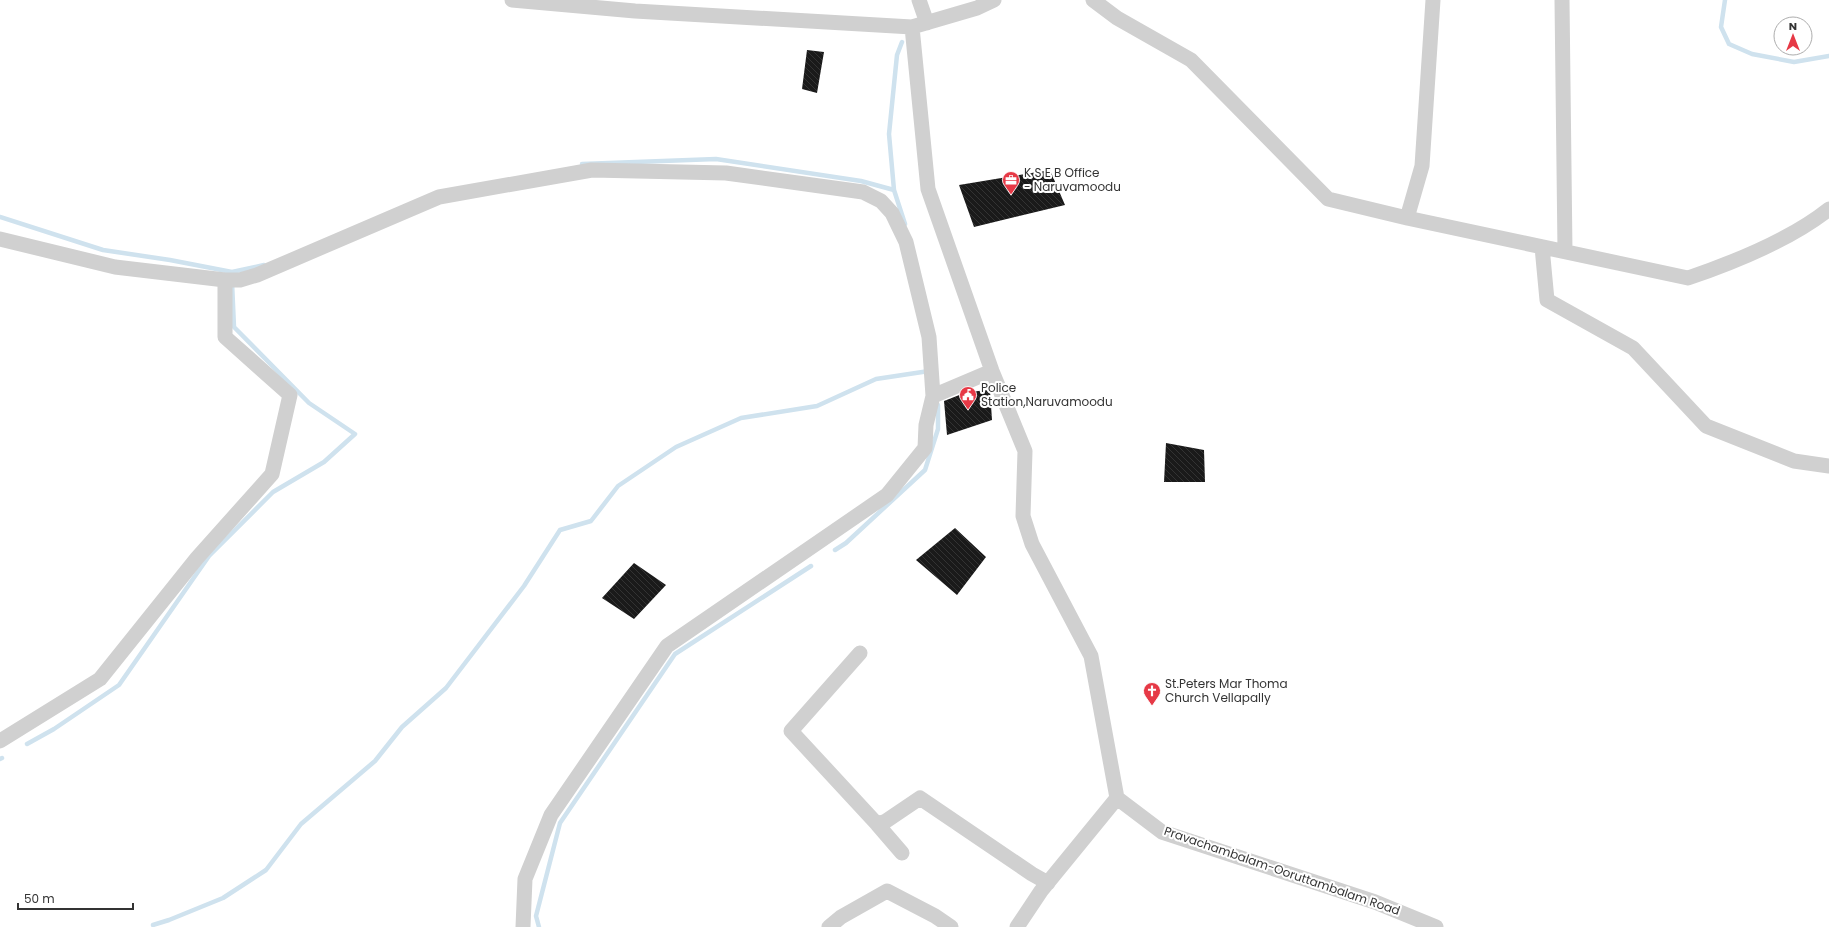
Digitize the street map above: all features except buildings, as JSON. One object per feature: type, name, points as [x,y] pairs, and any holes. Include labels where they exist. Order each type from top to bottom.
[{"type":"street","points":[[512,0],[635,11],[912,27],[977,8],[994,0]]},
{"type":"street","points":[[919,0],[927,23]]},
{"type":"street","points":[[1093,0],[1117,18],[1191,60],[1328,199],[1407,218],[1688,278],[1733,262],[1813,222],[1829,209]]},
{"type":"street","points":[[1407,218],[1422,166],[1433,0]]},
{"type":"street","points":[[1562,0],[1565,251]]},
{"type":"street","points":[[912,27],[928,189],[992,371],[1025,452],[1023,516],[1032,544],[1092,656],[1117,798],[1048,883],[1017,927]]},
{"type":"street","points":[[0,239],[115,267],[230,280],[257,275],[439,197],[592,170],[726,173],[863,192],[881,201],[892,213],[906,242],[929,337],[933,388],[926,425],[925,448],[887,495],[667,646],[551,815],[525,879],[523,927]]},
{"type":"street","points":[[1542,247],[1547,300],[1633,348],[1706,426],[1794,461],[1829,466]]},
{"type":"street","points":[[0,741],[100,679],[197,558],[272,474],[290,395],[225,337],[230,280]]},
{"type":"street","points":[[933,388],[992,371]]},
{"type":"street","points":[[860,653],[791,731],[902,853]]},
{"type":"street","points":[[877,824],[886,821],[920,798],[1032,874],[1048,883]]},
{"type":"street","name":"Pravachambalam-Ooruttambalam Road","points":[[1117,798],[1162,832],[1375,902],[1436,927]]},
{"type":"street","points":[[829,927],[842,917],[887,891],[936,916],[951,927]]},
{"type":"waterway","points":[[1725,0],[1721,27],[1729,44],[1752,54],[1794,62],[1829,56]]},
{"type":"waterway","points":[[894,190],[889,134],[897,55],[902,42]]},
{"type":"waterway","points":[[582,164],[716,159],[861,181],[894,190],[905,224]]},
{"type":"waterway","points":[[0,217],[103,250],[170,260],[232,272],[264,265]]},
{"type":"waterway","points":[[27,744],[54,729],[119,685],[209,556],[273,492],[324,462],[355,434],[309,403],[234,327],[232,282]]},
{"type":"waterway","points":[[153,925],[223,898],[266,870],[301,824],[375,761],[402,727],[446,688],[524,586],[560,530],[591,521],[618,486],[676,447],[741,418],[817,406],[876,379],[929,371]]},
{"type":"waterway","points":[[835,550],[846,543],[925,470],[938,429],[938,405]]},
{"type":"waterway","points":[[539,927],[536,916],[560,823],[675,654],[811,566]]},
{"type":"place","name":"K S E B Office - Naruvamoodu","points":[[1011,195]]},
{"type":"place","name":"Police Station,Naruvamoodu","points":[[968,410]]},
{"type":"place","name":"St.Peters Mar Thoma Church Vellapally","points":[[1152,706]]}]
